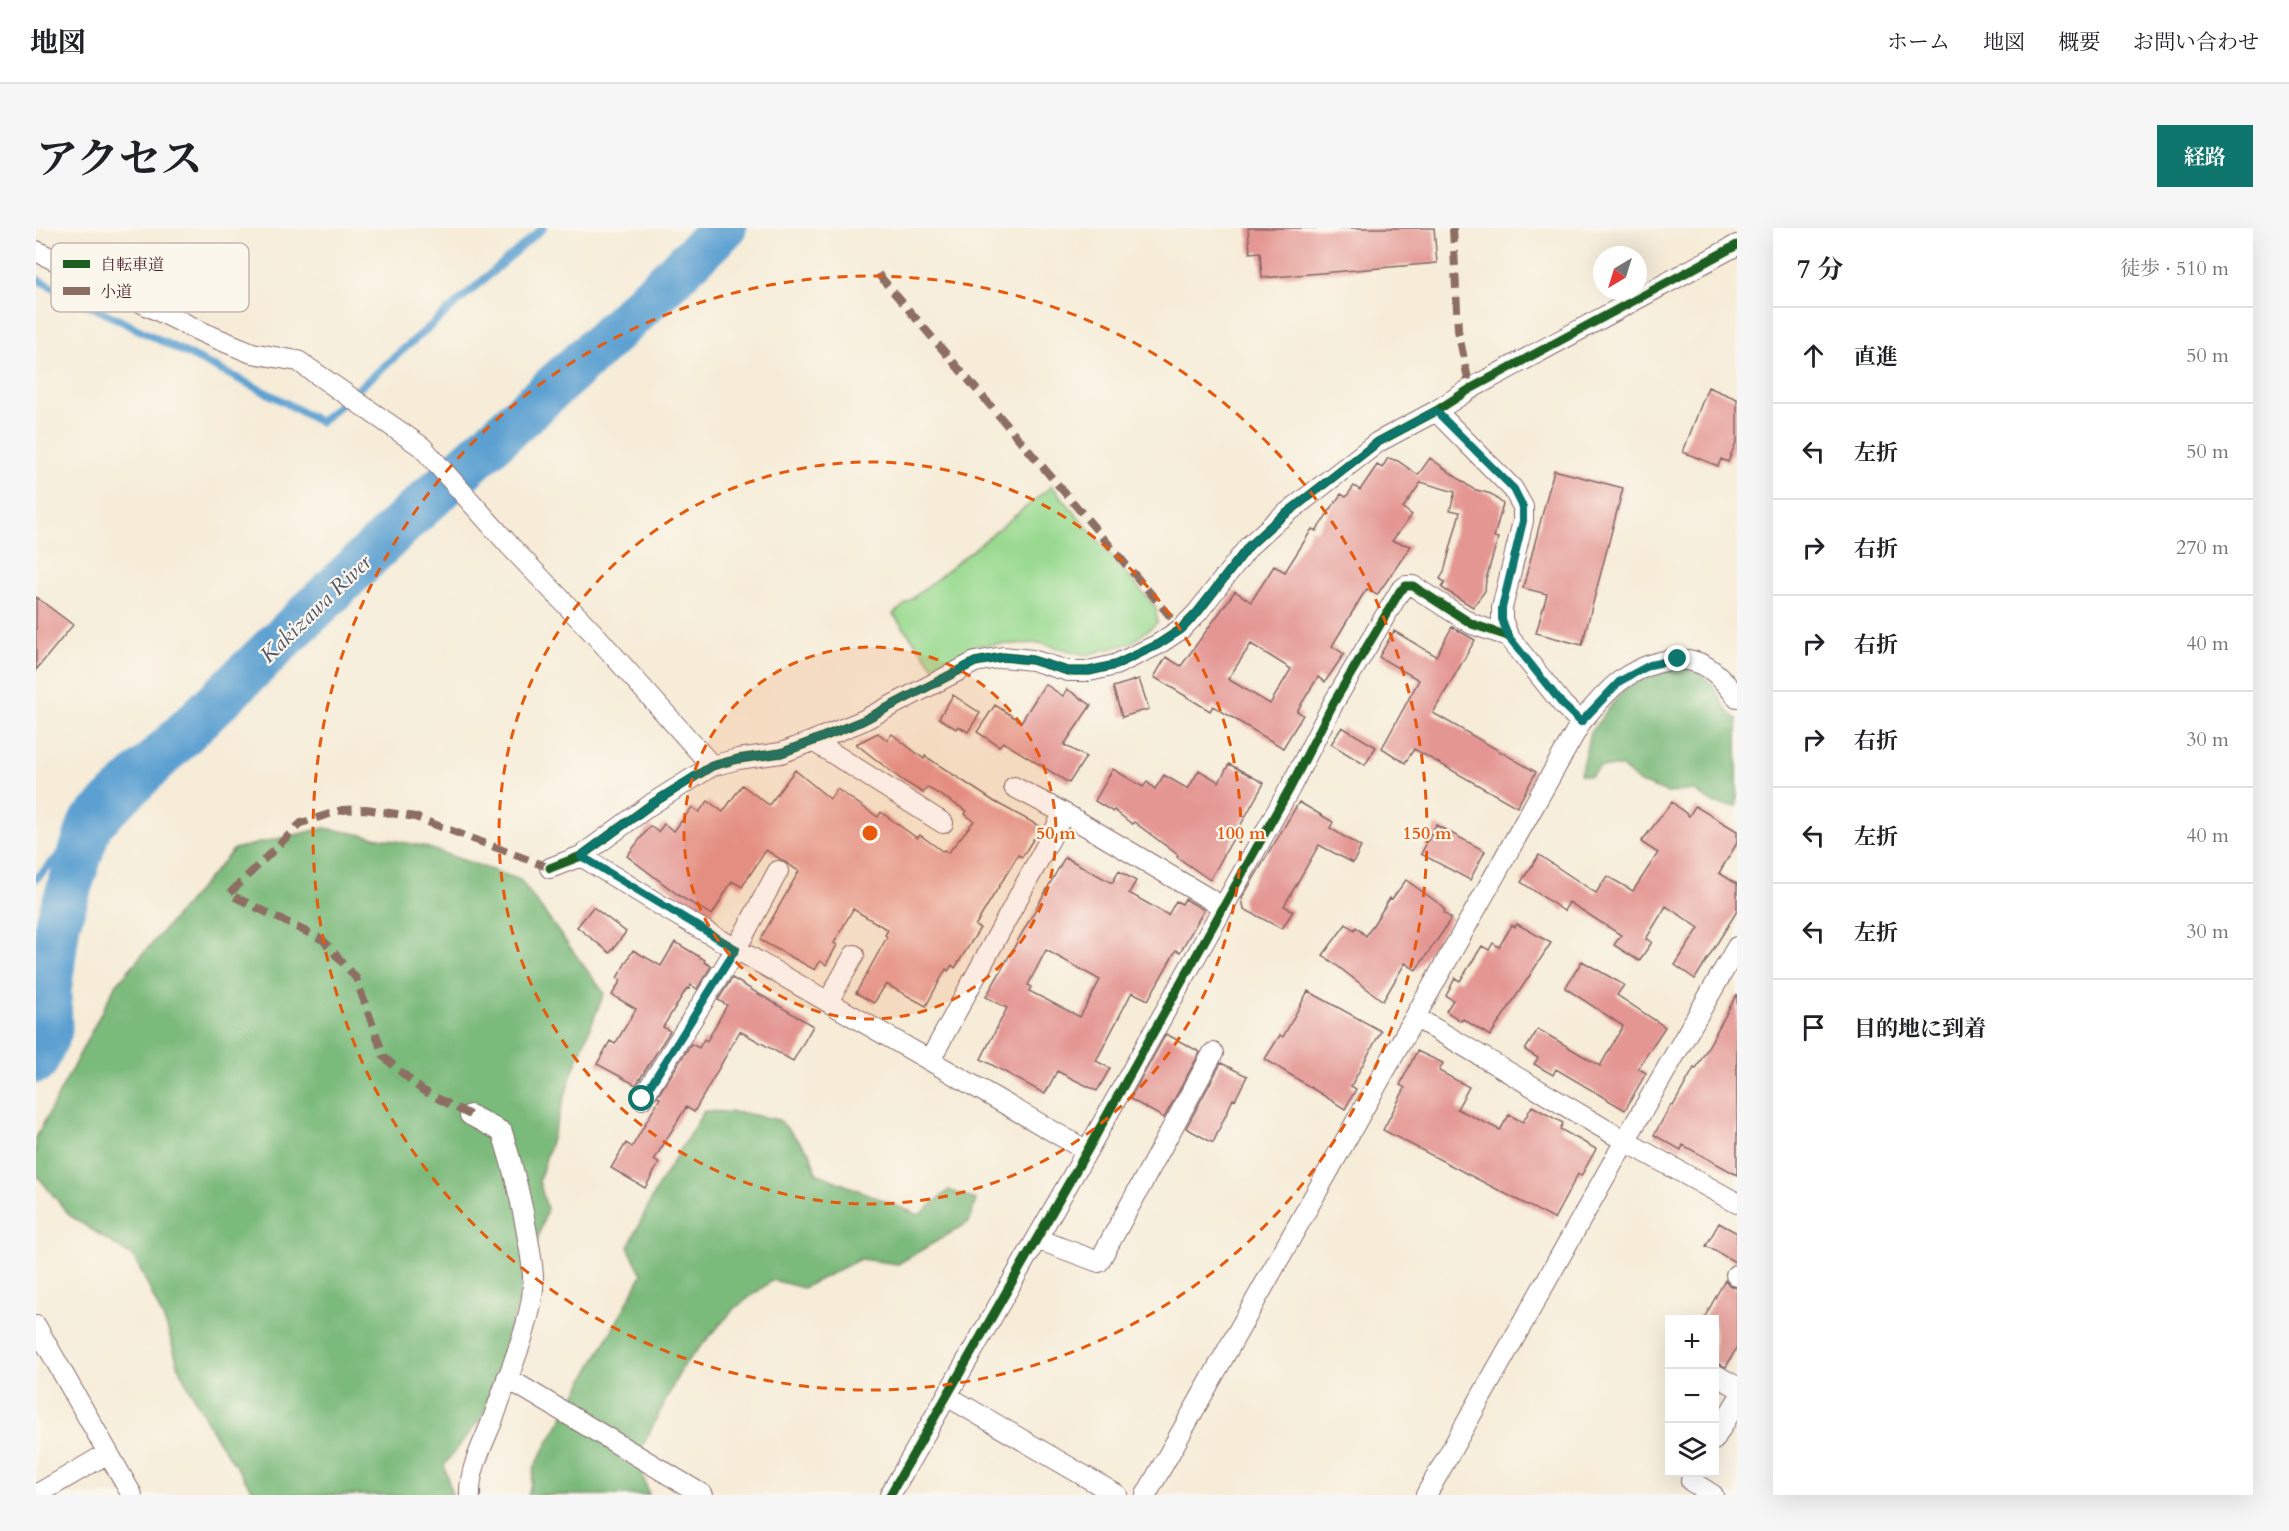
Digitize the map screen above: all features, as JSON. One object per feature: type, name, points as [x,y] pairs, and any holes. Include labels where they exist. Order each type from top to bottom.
[{"type":"street","points":[[550,868],[581,856],[653,803],[712,766],[738,759],[781,753],[813,741],[862,721],[975,662],[1003,657],[1032,660],[1068,671],[1089,671],[1115,665],[1157,645],[1181,630],[1197,613],[1249,546],[1273,524],[1378,442],[1436,411],[1470,389],[1737,245]]},
{"type":"street","points":[[36,251],[51,258]]},
{"type":"street","points":[[161,312],[252,353],[298,361],[422,447],[712,766]]},
{"type":"street","points":[[1436,411],[1514,489],[1523,507],[1523,521],[1502,608],[1502,619],[1508,636],[1563,705],[1581,722]]},
{"type":"street","points":[[890,1495],[1087,1151],[1290,788],[1334,702],[1400,591],[1406,586],[1413,586],[1472,624],[1508,636]]},
{"type":"street","points":[[1146,1495],[1581,722],[1620,681],[1650,665],[1678,659],[1699,663],[1709,669],[1718,675],[1737,697]]},
{"type":"street","points":[[813,741],[943,823]]},
{"type":"street","points":[[1014,787],[1064,813],[1223,907]]},
{"type":"street","points":[[930,1060],[1064,813]]},
{"type":"street","points":[[581,856],[736,949],[1087,1151]]},
{"type":"street","points":[[642,1099],[736,949],[778,871]]},
{"type":"street","points":[[1426,1495],[1737,947]]},
{"type":"street","points":[[828,1002],[854,955]]},
{"type":"street","points":[[1415,1017],[1625,1141],[1737,1203]]},
{"type":"street","points":[[1037,1239],[1099,1262],[1213,1053]]},
{"type":"street","points":[[470,1115],[502,1132],[519,1188],[532,1259],[533,1286],[527,1320],[491,1426],[475,1464],[470,1495]]},
{"type":"street","points":[[36,1326],[44,1358],[108,1453],[132,1495]]},
{"type":"street","points":[[507,1378],[703,1495]]},
{"type":"street","points":[[1719,1379],[1737,1398],[1719,1431]]},
{"type":"street","points":[[947,1396],[1117,1495]]},
{"type":"street","points":[[36,1495],[108,1453]]},
{"type":"street","points":[[1690,1483],[1713,1495]]},
{"type":"green space","points":[[1052,486],[1156,608],[1157,623],[1131,643],[1086,655],[1040,643],[977,645],[935,668],[893,614]]},
{"type":"green space","points":[[1688,665],[1712,684],[1728,712],[1737,719],[1737,807],[1715,804],[1693,790],[1668,793],[1640,783],[1622,767],[1600,767],[1590,776],[1580,774],[1590,733],[1623,690],[1643,679]]},
{"type":"green space","points":[[325,828],[423,846],[520,880],[604,993],[571,1076],[539,1181],[547,1209],[483,1416],[444,1465],[452,1495],[256,1495],[215,1436],[180,1371],[167,1327],[135,1258],[69,1215],[36,1174],[36,1138],[115,986],[234,849]]},
{"type":"green space","points":[[704,1111],[744,1113],[779,1120],[810,1153],[816,1173],[919,1215],[949,1190],[976,1200],[969,1222],[898,1264],[860,1259],[803,1288],[773,1280],[735,1308],[683,1366],[637,1457],[649,1495],[528,1495],[535,1466],[642,1274],[628,1247],[658,1186]]},
{"type":"building","points":[[1248,228],[1434,228],[1437,263],[1262,278],[1260,252],[1250,253]]},
{"type":"building","points":[[1708,387],[1737,399],[1737,440],[1728,462],[1721,459],[1718,466],[1683,452]]},
{"type":"building","points":[[1388,458],[1398,461],[1418,475],[1430,458],[1473,489],[1491,494],[1503,504],[1494,537],[1498,538],[1486,579],[1485,591],[1473,607],[1442,588],[1445,582],[1440,579],[1444,572],[1460,512],[1450,510],[1455,492],[1421,482],[1403,508],[1412,515],[1392,541],[1411,546],[1377,595],[1367,589],[1362,596],[1332,646],[1344,654],[1325,682],[1318,677],[1297,711],[1303,715],[1283,748],[1213,706],[1210,711],[1154,677],[1166,657],[1181,666],[1235,591],[1251,602],[1274,566],[1285,572],[1312,529],[1316,531],[1341,494],[1346,497],[1354,486],[1360,490],[1377,465],[1382,468]],"holes":[[[1251,644],[1291,669],[1270,704],[1228,679]]]},
{"type":"building","points":[[1554,470],[1623,488],[1582,645],[1536,633],[1547,594],[1523,588]]},
{"type":"building","points":[[36,597],[73,625],[36,670]]},
{"type":"building","points":[[1452,627],[1475,640],[1433,713],[1536,772],[1517,807],[1414,749],[1405,763],[1382,748],[1419,680],[1379,657],[1394,631],[1436,656]]},
{"type":"building","points":[[1139,679],[1149,709],[1122,717],[1113,687]]},
{"type":"building","points":[[1045,684],[1063,696],[1067,689],[1091,705],[1064,745],[1086,757],[1069,783],[1003,742],[999,746],[977,732],[995,705],[1021,722]]},
{"type":"building","points":[[953,695],[980,713],[968,732],[958,726],[956,729],[939,718]]},
{"type":"building","points":[[1342,727],[1376,747],[1365,765],[1331,744]]},
{"type":"building","points":[[878,733],[887,740],[892,734],[924,759],[925,756],[995,802],[1041,827],[1022,857],[1018,855],[975,926],[980,928],[955,968],[952,965],[948,971],[946,969],[926,1006],[886,984],[874,1003],[856,993],[887,937],[885,935],[888,930],[853,909],[834,943],[837,945],[826,965],[820,961],[815,970],[760,940],[799,871],[766,850],[742,887],[732,881],[712,915],[681,897],[627,856],[650,826],[658,832],[664,824],[674,831],[692,807],[699,812],[708,801],[723,812],[742,785],[769,805],[795,770],[830,799],[837,789],[878,817],[881,812],[917,838],[920,835],[948,853],[974,821],[965,814],[967,811],[927,787],[923,793],[902,780],[856,744]]},
{"type":"building","points":[[1229,764],[1264,783],[1210,880],[1134,822],[1132,824],[1114,810],[1113,812],[1095,801],[1113,769],[1143,787],[1147,782],[1155,789],[1164,775],[1188,789],[1199,770],[1219,782]]},
{"type":"building","points":[[1299,802],[1333,822],[1330,828],[1361,847],[1353,863],[1319,845],[1284,906],[1293,911],[1282,929],[1244,909],[1242,898]]},
{"type":"building","points":[[1672,802],[1689,816],[1695,806],[1737,831],[1737,843],[1719,873],[1737,884],[1737,911],[1695,979],[1675,965],[1699,928],[1666,906],[1646,939],[1652,942],[1639,961],[1614,945],[1621,935],[1569,902],[1564,911],[1521,882],[1539,855],[1596,893],[1607,876],[1633,891],[1658,853],[1641,842]]},
{"type":"building","points":[[1436,825],[1485,851],[1470,880],[1421,854]]},
{"type":"building","points":[[1065,857],[1112,883],[1119,871],[1136,881],[1129,893],[1168,915],[1176,901],[1182,904],[1185,899],[1204,910],[1180,952],[1176,950],[1148,1000],[1132,992],[1096,1061],[1110,1068],[1097,1091],[1057,1071],[1045,1094],[981,1059],[1007,1008],[986,997]],"holes":[[[1046,950],[1100,980],[1080,1017],[1029,991],[1031,987],[1028,985]]]},
{"type":"building","points":[[1406,880],[1441,905],[1444,913],[1451,918],[1416,970],[1405,963],[1383,1001],[1323,955],[1346,924],[1354,930],[1356,927],[1366,936],[1390,898],[1392,899]]},
{"type":"building","points":[[593,907],[626,932],[610,953],[577,927]]},
{"type":"building","points":[[1517,924],[1551,943],[1490,1036],[1446,1011],[1453,1000],[1446,996],[1455,978],[1460,981],[1482,946],[1489,950],[1493,943],[1499,947],[1512,925],[1515,927]]},
{"type":"building","points":[[675,942],[711,966],[697,989],[691,985],[689,989],[687,988],[663,1027],[670,1031],[636,1085],[597,1064],[610,1041],[615,1044],[636,1009],[612,995],[621,980],[617,978],[633,950],[661,966]]},
{"type":"building","points":[[1582,961],[1624,985],[1617,995],[1665,1027],[1638,1068],[1646,1073],[1625,1110],[1556,1069],[1553,1075],[1534,1064],[1538,1058],[1525,1050],[1538,1029],[1600,1066],[1623,1026],[1565,988]]},
{"type":"building","points":[[732,978],[813,1026],[793,1061],[740,1031],[694,1112],[686,1107],[654,1160],[659,1163],[645,1188],[611,1168],[626,1143],[632,1147],[660,1098],[657,1097],[691,1044],[699,1048],[704,1039],[707,1041],[727,1005],[718,1000]]},
{"type":"building","points":[[1308,991],[1381,1031],[1351,1086],[1356,1089],[1345,1109],[1265,1059],[1280,1035],[1283,1037]]},
{"type":"building","points":[[1737,994],[1737,1175],[1683,1145],[1681,1150],[1654,1135],[1694,1068],[1696,1069]]},
{"type":"building","points":[[1166,1034],[1200,1052],[1164,1118],[1130,1099]]},
{"type":"building","points":[[1417,1051],[1443,1063],[1439,1071],[1469,1087],[1457,1109],[1500,1130],[1509,1115],[1523,1122],[1532,1106],[1563,1123],[1560,1129],[1596,1149],[1581,1176],[1578,1174],[1554,1219],[1383,1130],[1405,1088],[1400,1085]]},
{"type":"building","points":[[1221,1063],[1247,1076],[1235,1100],[1233,1099],[1213,1143],[1186,1128]]},
{"type":"building","points":[[1719,1223],[1737,1233],[1737,1263],[1706,1246]]},
{"type":"building","points":[[1725,1280],[1729,1285],[1737,1288],[1737,1347],[1726,1367],[1719,1364],[1719,1315],[1706,1315]]},
{"type":"waterway","points":[[103,312],[277,398],[320,422],[543,228]]},
{"type":"waterway","name":"Kakizawa River","points":[[36,1061],[50,1030],[49,991],[58,923],[90,824],[407,519],[598,347],[724,228]]},
{"type":"waterway","points":[[36,279],[51,286]]},
{"type":"waterway","points":[[36,879],[90,824]]},
{"type":"marked path","points":[[1453,228],[1458,330],[1470,389]]},
{"type":"marked path","points":[[878,274],[1181,629]]},
{"type":"marked path","points":[[470,1115],[422,1090],[384,1057],[356,978],[323,940],[229,894],[301,823],[342,810],[366,809],[415,817],[550,868]]},
{"type":"cycle path","points":[[550,868],[581,856],[653,803],[712,766],[738,759],[781,753],[813,741],[862,721],[975,662],[1003,657],[1032,660],[1068,671],[1089,671],[1115,665],[1157,645],[1181,629],[1197,613],[1249,546],[1273,524],[1378,442],[1436,411],[1470,389],[1737,245]]},
{"type":"cycle path","points":[[890,1495],[1087,1151],[1290,788],[1334,702],[1400,591],[1406,586],[1413,586],[1472,624],[1508,636]]},
{"type":"route","points":[[642,1099],[736,949],[581,856],[653,803],[712,766],[738,759],[781,753],[813,741],[862,721],[975,662],[1003,657],[1032,660],[1068,671],[1089,671],[1115,665],[1157,645],[1181,630],[1249,546],[1273,524],[1378,442],[1436,411],[1514,489],[1523,507],[1523,521],[1502,608],[1502,619],[1508,636],[1563,705],[1581,722],[1598,701],[1620,681],[1650,665],[1678,659]]}]
